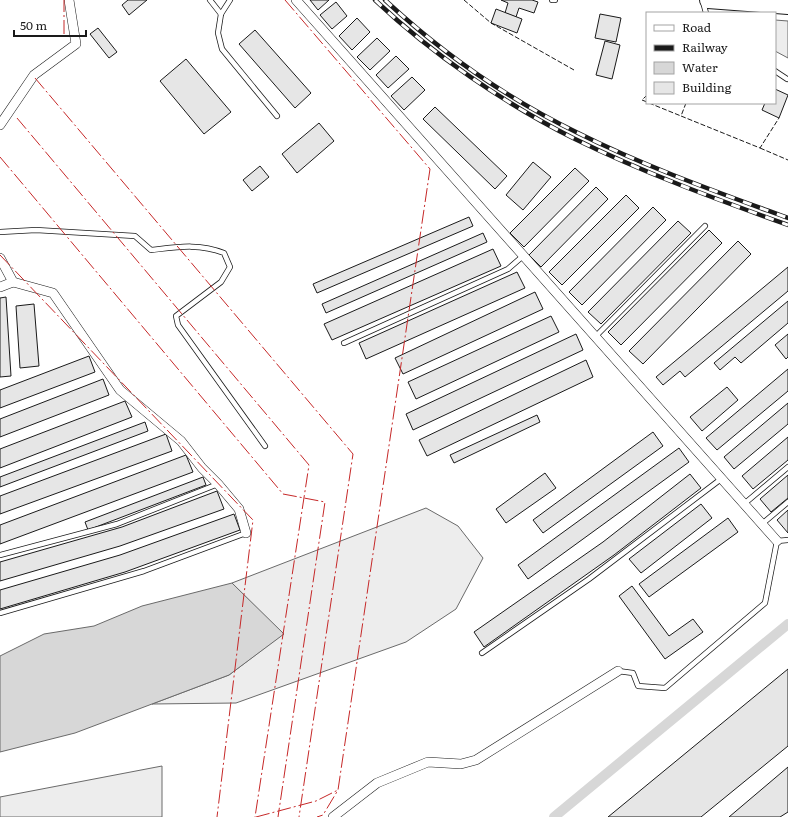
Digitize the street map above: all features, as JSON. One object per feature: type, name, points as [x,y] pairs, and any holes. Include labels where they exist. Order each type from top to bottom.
[{"type":"highway","points":[[708,0],[788,6]]},
{"type":"highway","points":[[733,1],[788,0]]},
{"type":"street","points":[[0,125],[34,75],[76,44],[69,0]]},
{"type":"street","points":[[296,0],[777,541]]},
{"type":"street","points":[[0,258],[13,282]]},
{"type":"street","points":[[0,286],[13,282],[53,293],[120,390],[181,441],[202,468],[218,484],[238,509],[246,533]]},
{"type":"street","points":[[333,817],[377,783],[428,762],[461,764],[476,760],[618,671]]},
{"type":"lane","points":[[210,0],[222,14]]},
{"type":"lane","points":[[230,0],[222,14],[218,33],[222,49],[276,116]]},
{"type":"lane","points":[[702,0],[706,12]]},
{"type":"lane","points":[[776,72],[787,79]]},
{"type":"lane","points":[[596,337],[705,226]]},
{"type":"lane","points":[[0,232],[36,230],[135,236],[151,250],[176,247],[209,247],[224,253],[230,267],[221,282],[176,316],[178,325],[265,446]]},
{"type":"lane","points":[[344,343],[508,268],[523,256]]},
{"type":"lane","points":[[744,504],[788,467]]},
{"type":"lane","points":[[482,653],[589,579],[722,479]]},
{"type":"lane","points":[[0,555],[117,524],[218,484]]},
{"type":"lane","points":[[762,524],[788,502]]},
{"type":"lane","points":[[0,614],[144,571],[246,533]]},
{"type":"lane","points":[[618,671],[633,673],[638,686],[665,688],[765,604],[777,541],[788,540]]},
{"type":"shaded area","points":[[776,20],[788,21],[788,58],[776,52]]},
{"type":"shaded area","points":[[426,508],[458,526],[483,558],[456,609],[406,642],[236,703],[152,704],[229,675],[283,634],[232,583]]},
{"type":"shaded area","points":[[162,766],[162,817],[0,817],[0,797]]},
{"type":"water","points":[[232,583],[284,634],[229,675],[75,733],[0,752],[0,656],[44,634],[94,626],[142,606]]},
{"type":"building","points":[[128,0],[147,0],[129,15],[122,5]]},
{"type":"building","points":[[310,0],[329,0],[318,10]]},
{"type":"building","points":[[501,0],[532,0],[538,2],[534,13],[519,8],[516,17],[505,13],[508,3]]},
{"type":"building","points":[[336,2],[347,16],[332,29],[320,15]]},
{"type":"building","points":[[496,9],[522,19],[517,33],[491,23]]},
{"type":"building","points":[[600,14],[621,18],[616,42],[595,38]]},
{"type":"building","points":[[357,18],[370,32],[352,50],[339,36]]},
{"type":"building","points":[[98,28],[117,52],[109,58],[90,34]]},
{"type":"building","points":[[255,30],[311,93],[295,108],[239,44]]},
{"type":"building","points":[[377,38],[390,51],[370,70],[357,57]]},
{"type":"building","points":[[605,41],[620,45],[612,79],[596,75]]},
{"type":"building","points":[[396,56],[409,69],[388,88],[376,75]]},
{"type":"building","points":[[186,59],[231,112],[204,134],[160,81]]},
{"type":"building","points":[[412,77],[425,90],[404,110],[391,96]]},
{"type":"building","points":[[776,89],[788,95],[779,118],[762,110],[765,104],[776,104]]},
{"type":"building","points":[[435,107],[507,176],[495,189],[423,119]]},
{"type":"building","points":[[319,123],[334,141],[297,173],[282,154]]},
{"type":"building","points":[[533,162],[551,177],[523,210],[506,195]]},
{"type":"building","points":[[260,166],[269,177],[252,191],[243,180]]},
{"type":"building","points":[[575,168],[589,181],[524,247],[510,233]]},
{"type":"building","points":[[596,187],[608,199],[541,267],[529,255]]},
{"type":"building","points":[[626,195],[639,208],[562,285],[549,272]]},
{"type":"building","points":[[653,207],[666,220],[582,305],[569,292]]},
{"type":"building","points":[[469,217],[473,226],[317,293],[313,284]]},
{"type":"building","points":[[678,221],[691,233],[601,324],[588,312]]},
{"type":"building","points":[[709,230],[722,243],[621,345],[608,332]]},
{"type":"building","points":[[483,233],[487,242],[326,313],[322,304]]},
{"type":"building","points":[[738,241],[751,254],[643,364],[629,351]]},
{"type":"building","points":[[493,249],[501,266],[332,340],[324,324]]},
{"type":"building","points":[[788,267],[788,291],[685,377],[680,371],[663,385],[656,377]]},
{"type":"building","points":[[517,272],[525,288],[366,359],[359,343]]},
{"type":"building","points":[[535,292],[543,309],[403,374],[395,358]]},
{"type":"building","points":[[6,297],[11,376],[0,377],[0,298]]},
{"type":"building","points":[[788,301],[788,323],[741,363],[735,357],[720,370],[714,363]]},
{"type":"building","points":[[34,304],[39,366],[20,368],[16,306]]},
{"type":"building","points":[[551,316],[559,332],[416,399],[408,382]]},
{"type":"building","points":[[576,334],[583,350],[413,430],[406,414]]},
{"type":"building","points":[[788,334],[788,357],[786,359],[775,345]]},
{"type":"building","points":[[89,356],[95,372],[0,408],[0,390]]},
{"type":"building","points":[[586,360],[593,377],[427,456],[419,440]]},
{"type":"building","points":[[788,369],[788,391],[717,450],[706,438]]},
{"type":"building","points":[[103,379],[109,395],[0,437],[0,419]]},
{"type":"building","points":[[727,387],[738,400],[702,431],[690,417]]},
{"type":"building","points":[[125,401],[132,417],[0,468],[0,449]]},
{"type":"building","points":[[788,403],[788,424],[734,469],[724,457]]},
{"type":"building","points":[[537,415],[540,422],[454,463],[450,455]]},
{"type":"building","points":[[145,422],[148,431],[0,487],[0,477]]},
{"type":"building","points":[[653,432],[663,446],[543,533],[533,520]]},
{"type":"building","points":[[166,434],[172,451],[0,514],[0,496]]},
{"type":"building","points":[[788,437],[788,460],[753,489],[742,476]]},
{"type":"building","points":[[679,448],[689,462],[528,579],[518,565]]},
{"type":"building","points":[[186,455],[193,472],[0,544],[0,525]]},
{"type":"building","points":[[545,473],[556,488],[506,523],[496,509]]},
{"type":"building","points":[[690,474],[701,488],[614,555],[484,647],[474,632],[603,542]]},
{"type":"building","points":[[788,475],[788,498],[771,512],[760,499]]},
{"type":"building","points":[[203,477],[206,485],[88,530],[85,522]]},
{"type":"building","points":[[217,491],[224,509],[120,546],[0,581],[0,562],[122,527]]},
{"type":"building","points":[[701,504],[712,518],[641,573],[629,559]]},
{"type":"building","points":[[788,510],[788,533],[777,520]]},
{"type":"building","points":[[234,514],[240,530],[125,572],[0,609],[0,590],[120,555]]},
{"type":"building","points":[[728,518],[738,532],[649,597],[639,584]]},
{"type":"building","points":[[632,586],[669,636],[693,619],[703,632],[665,659],[619,596]]},
{"type":"building","points":[[788,669],[788,746],[701,817],[608,817]]},
{"type":"building","points":[[788,767],[788,812],[780,817],[729,817]]},
{"type":"waterway","points":[[554,817],[788,624]]},
{"type":"railway","points":[[375,0],[420,40],[470,77],[522,110],[549,125],[575,139],[654,174],[788,225]]},
{"type":"railway","points":[[385,0],[429,38],[477,74],[552,120],[656,168],[708,189],[788,218]]},
{"type":"fence","points":[[464,0],[491,23],[574,70]]},
{"type":"fence","points":[[646,96],[642,100],[646,102]]},
{"type":"fence","points":[[651,104],[681,116]]},
{"type":"fence","points":[[686,104],[681,116],[760,148],[779,118]]},
{"type":"fence","points":[[760,148],[788,160]]},
{"type":"power","points":[[64,0],[64,34]]},
{"type":"power","points":[[285,0],[430,169],[338,790],[323,815],[317,817]]},
{"type":"power","points":[[35,78],[353,454],[299,817]]},
{"type":"power","points":[[17,118],[309,465],[255,817]]},
{"type":"power","points":[[0,157],[283,494],[325,502],[278,817]]},
{"type":"power","points":[[0,255],[253,520],[217,817]]},
{"type":"power","points":[[256,817],[316,801],[338,790]]}]
